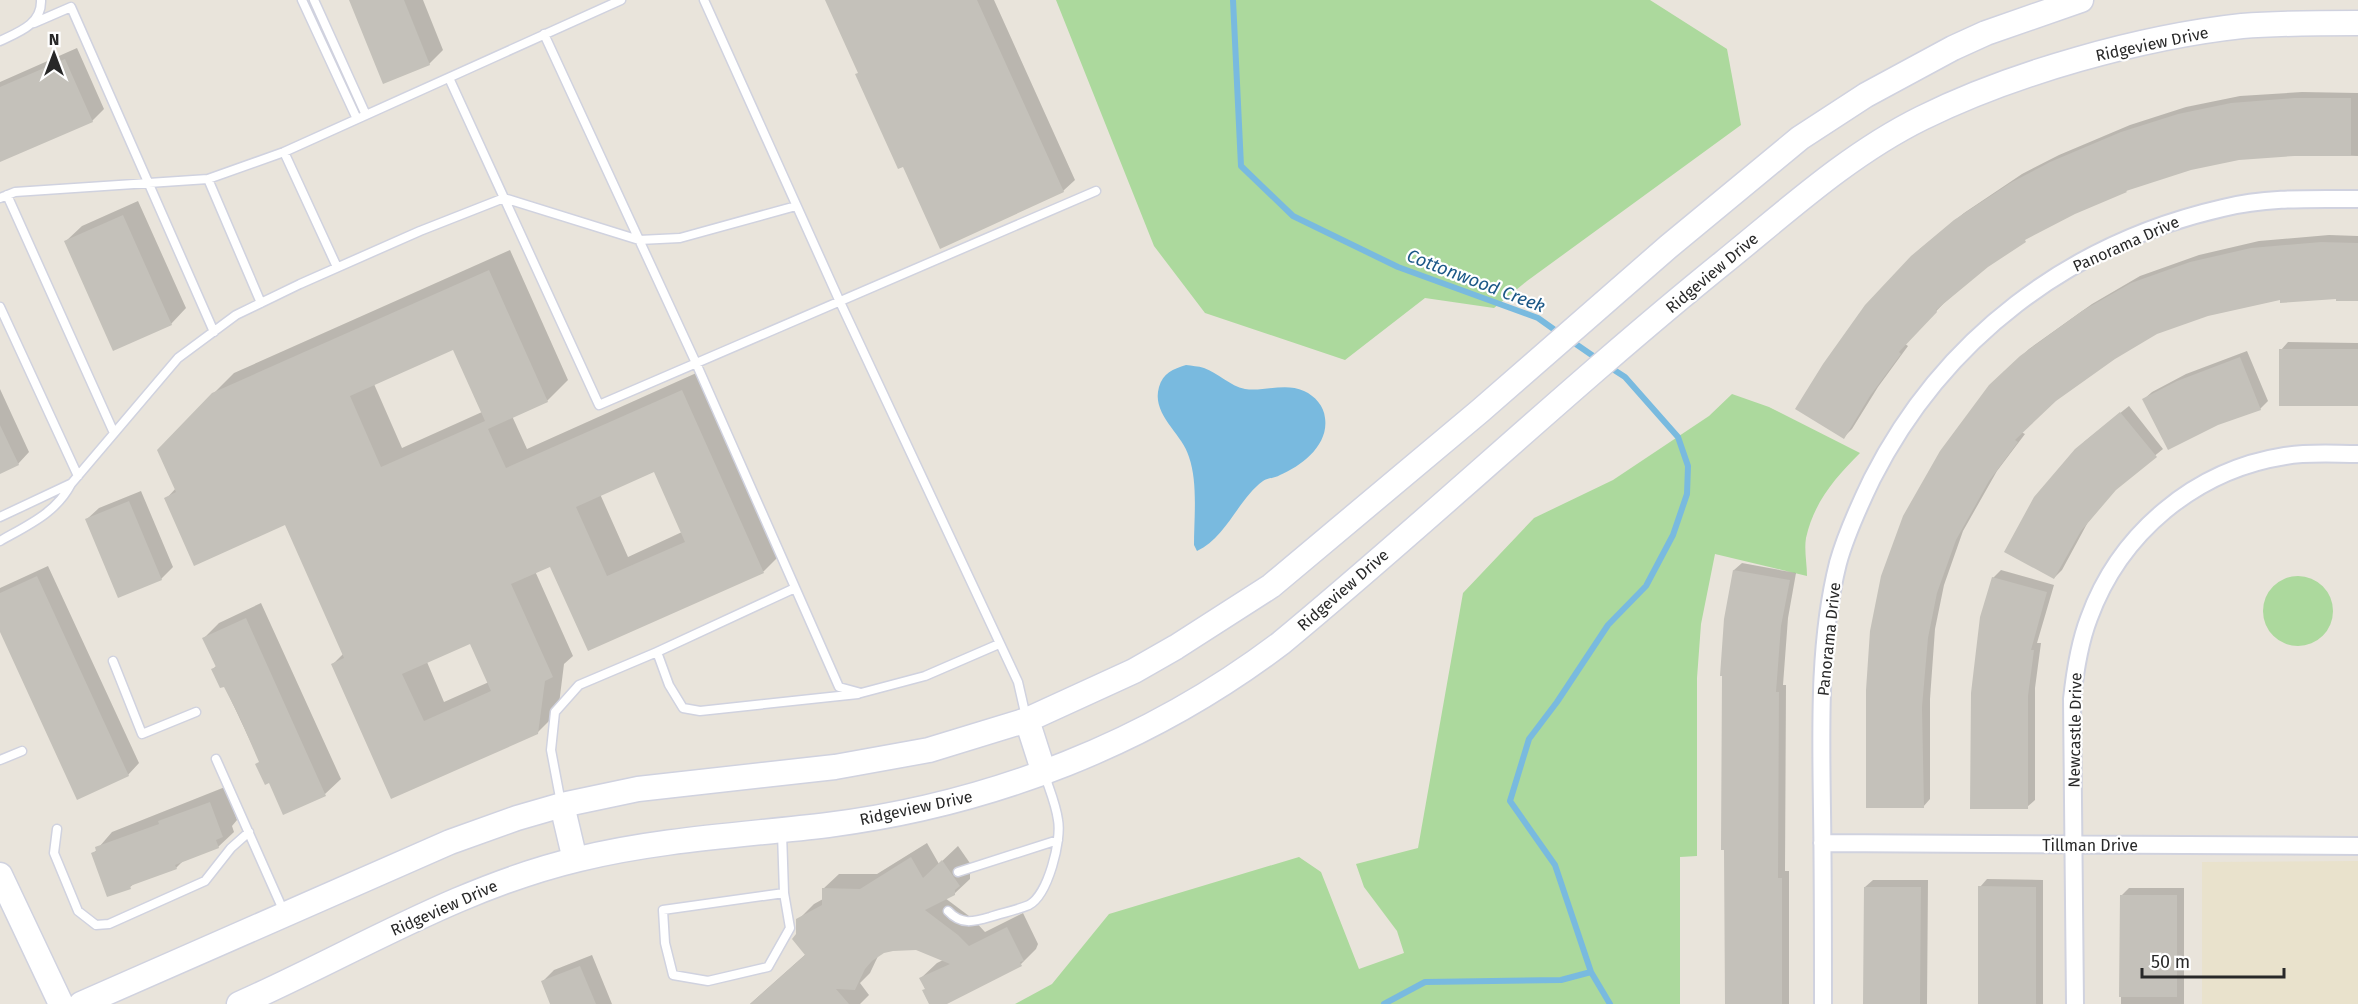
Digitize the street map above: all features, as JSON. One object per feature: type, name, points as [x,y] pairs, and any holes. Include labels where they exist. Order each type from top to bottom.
[{"type":"main road","points":[[81,1004],[466,835],[562,805],[665,786],[868,762],[946,745],[1026,720],[1134,671],[1271,586],[1480,411],[1668,247],[1800,138],[1866,95],[1961,44],[2081,0]]},
{"type":"main road","name":"Ridgeview Drive","points":[[239,1004],[454,901],[508,880],[575,860],[657,843],[838,824],[914,811],[972,796],[1094,754],[1138,732],[1238,675],[1308,621],[1509,444],[1699,282],[1880,141],[1922,118],[1968,98],[2075,61],[2137,45],[2240,27],[2286,23],[2358,23]]},
{"type":"main road","points":[[1026,720],[1044,773]]},
{"type":"main road","points":[[562,805],[575,860]]},
{"type":"main road","points":[[0,875],[61,1004]]},
{"type":"street","name":"Panorama Drive","points":[[1823,1004],[1821,728],[1828,625],[1838,564],[1856,512],[1886,452],[1913,409],[1944,371],[1979,335],[2017,302],[2057,275],[2099,252],[2184,218],[2225,207],[2286,200],[2358,199]]},
{"type":"street","name":"Newcastle Drive","points":[[2076,1004],[2072,699],[2076,662],[2089,617],[2108,579],[2127,549],[2160,513],[2210,478],[2247,465],[2285,456],[2358,454]]},
{"type":"street","name":"Tillman Drive","points":[[1822,843],[2358,846]]},
{"type":"lane","points":[[34,23],[42,0]]},
{"type":"lane","points":[[302,0],[362,117]]},
{"type":"lane","points":[[314,0],[362,117]]},
{"type":"lane","points":[[114,433],[3,197],[15,192],[208,179],[284,152],[621,0]]},
{"type":"lane","points":[[704,0],[840,302],[1018,682],[1026,720]]},
{"type":"lane","points":[[0,41],[71,7],[214,332]]},
{"type":"lane","points":[[544,34],[696,363],[839,687],[861,693]]},
{"type":"lane","points":[[449,78],[599,405],[1096,191]]},
{"type":"lane","points":[[284,152],[337,267]]},
{"type":"lane","points":[[208,179],[261,303]]},
{"type":"lane","points":[[0,541],[49,513],[178,358],[236,315],[420,231],[504,198],[639,240],[680,238],[796,206]]},
{"type":"lane","points":[[0,307],[78,476]]},
{"type":"lane","points":[[0,517],[71,484]]},
{"type":"lane","points":[[562,805],[551,750],[555,712],[579,685],[657,652],[795,588]]},
{"type":"lane","points":[[657,652],[669,685],[683,708],[700,711],[861,693],[925,676],[999,644]]},
{"type":"lane","points":[[113,661],[142,734],[196,712]]},
{"type":"lane","points":[[0,760],[22,751]]},
{"type":"lane","points":[[216,759],[285,914]]},
{"type":"lane","points":[[948,911],[954,918],[972,922],[1031,904],[1044,887],[1058,840],[1058,821],[1044,773]]},
{"type":"lane","points":[[57,829],[54,853],[78,911],[96,925],[110,924],[205,881],[231,848],[249,832]]},
{"type":"lane","points":[[782,830],[784,893],[790,928],[768,967],[708,981],[673,975],[665,943],[663,910],[784,893]]},
{"type":"lane","points":[[958,872],[1058,840]]},
{"type":"shaded area","points":[[2358,861],[2358,1004],[2202,1004],[2202,862]]},
{"type":"green space","points":[[1056,0],[1650,0],[1727,49],[1741,125],[1527,281],[1494,308],[1425,298],[1345,360],[1205,313],[1154,246]]},
{"type":"green space","points":[[1732,394],[1769,407],[1860,453],[1834,481],[1814,513],[1806,538],[1807,576],[1715,554],[1701,624],[1697,678],[1697,856],[1680,857],[1680,1004],[1015,1004],[1052,984],[1109,914],[1299,857],[1321,872],[1359,969],[1404,953],[1397,931],[1364,887],[1356,864],[1418,848],[1463,593],[1534,518],[1613,480],[1709,416]]},
{"type":"green space","points":[[2291,576],[2305,576],[2318,581],[2328,591],[2333,611],[2328,631],[2318,641],[2305,646],[2291,646],[2278,641],[2268,631],[2263,618],[2263,604],[2268,591],[2278,581]]},
{"type":"water","points":[[1186,365],[1204,368],[1245,389],[1297,388],[1318,402],[1325,418],[1323,437],[1312,453],[1297,466],[1263,481],[1254,488],[1216,537],[1197,551],[1194,545],[1195,500],[1192,467],[1185,448],[1163,415],[1158,397],[1159,387],[1166,375]]},
{"type":"building","points":[[349,0],[404,0],[430,65],[383,84]]},
{"type":"building","points":[[825,0],[977,0],[1064,192],[940,249],[903,167],[898,169],[855,74],[858,73]]},
{"type":"building","points":[[65,59],[93,122],[0,162],[0,87]]},
{"type":"building","points":[[2294,98],[2351,98],[2351,156],[2294,156],[2239,160],[2191,170],[2126,191],[2075,214],[2025,240],[2026,242],[1988,267],[1936,310],[1937,312],[1899,352],[1901,354],[1870,396],[1844,439],[1795,409],[1823,364],[1865,305],[1911,256],[1954,220],[2012,182],[2050,162],[2121,132],[2178,114],[2231,103]]},
{"type":"building","points":[[123,215],[172,325],[113,351],[64,241]]},
{"type":"building","points":[[2321,242],[2358,243],[2358,301],[2336,301],[2336,299],[2280,303],[2280,300],[2208,316],[2157,334],[2115,359],[2056,401],[2015,440],[2018,442],[1989,481],[1956,540],[1937,593],[1928,638],[1922,707],[1924,808],[1866,808],[1866,690],[1870,631],[1881,576],[1903,516],[1940,451],[1989,385],[2020,356],[2082,311],[2131,283],[2190,262],[2251,248]]},
{"type":"building","points":[[489,270],[548,402],[488,429],[506,468],[682,390],[764,573],[588,651],[550,567],[511,584],[553,677],[545,681],[538,734],[391,799],[331,664],[344,658],[285,525],[194,566],[164,498],[176,492],[157,450],[212,393]],"holes":[[[453,350],[485,421],[381,467],[350,396]],[[654,472],[685,542],[607,576],[576,507]],[[470,644],[491,691],[424,721],[402,674]]]},
{"type":"building","points":[[2279,349],[2358,349],[2358,406],[2279,406]]},
{"type":"building","points":[[2240,357],[2261,410],[2218,425],[2168,450],[2142,399],[2177,381]]},
{"type":"building","points":[[2120,412],[2157,457],[2116,490],[2081,531],[2054,579],[2004,552],[2034,497],[2075,449]]},
{"type":"building","points":[[0,425],[19,465],[0,474]]},
{"type":"building","points":[[129,501],[162,580],[118,598],[85,519]]},
{"type":"building","points":[[1733,570],[1790,580],[1781,626],[1776,692],[1779,692],[1778,878],[1782,878],[1782,1004],[1725,1004],[1724,850],[1721,850],[1722,676],[1720,676],[1724,619]]},
{"type":"building","points":[[37,576],[129,776],[77,800],[0,632],[0,593]]},
{"type":"building","points":[[1992,577],[2047,592],[2031,650],[2034,650],[2028,696],[2028,809],[1970,809],[1971,693],[1980,617]]},
{"type":"building","points":[[246,618],[326,796],[283,815],[269,783],[265,785],[255,764],[259,762],[239,716],[224,687],[220,688],[211,669],[216,667],[202,638]]},
{"type":"building","points":[[210,802],[223,837],[216,840],[219,848],[175,865],[177,869],[107,897],[91,853],[96,851],[95,847],[159,824],[158,821]]},
{"type":"building","points":[[911,857],[923,878],[942,860],[960,886],[955,890],[955,895],[925,910],[969,946],[1007,927],[1024,961],[1020,962],[1022,966],[947,1004],[929,1004],[919,978],[950,964],[916,950],[893,951],[884,953],[872,961],[865,969],[855,990],[836,989],[849,1004],[750,1004],[805,955],[792,939],[796,934],[796,919],[822,905],[822,888],[860,889]]},
{"type":"building","points":[[1978,886],[2036,887],[2036,1004],[1978,1004]]},
{"type":"building","points":[[1864,887],[1921,887],[1920,1004],[1863,1004]]},
{"type":"building","points":[[2120,895],[2177,895],[2177,997],[2119,997]]},
{"type":"building","points":[[580,966],[596,1004],[550,1004],[541,981]]},
{"type":"waterway","name":"Cottonwood Creek","points":[[1233,0],[1241,166],[1293,216],[1398,267],[1538,318],[1559,333]]},
{"type":"waterway","name":"Cottonwood Creek","points":[[1570,340],[1599,360]]},
{"type":"waterway","name":"Cottonwood Creek","points":[[1608,366],[1625,377],[1678,437],[1688,466],[1687,494],[1673,535],[1646,586],[1608,625],[1557,702],[1529,739],[1510,801],[1555,865],[1591,972],[1610,1004]]},
{"type":"waterway","points":[[1384,1004],[1425,982],[1561,980],[1591,972]]}]
